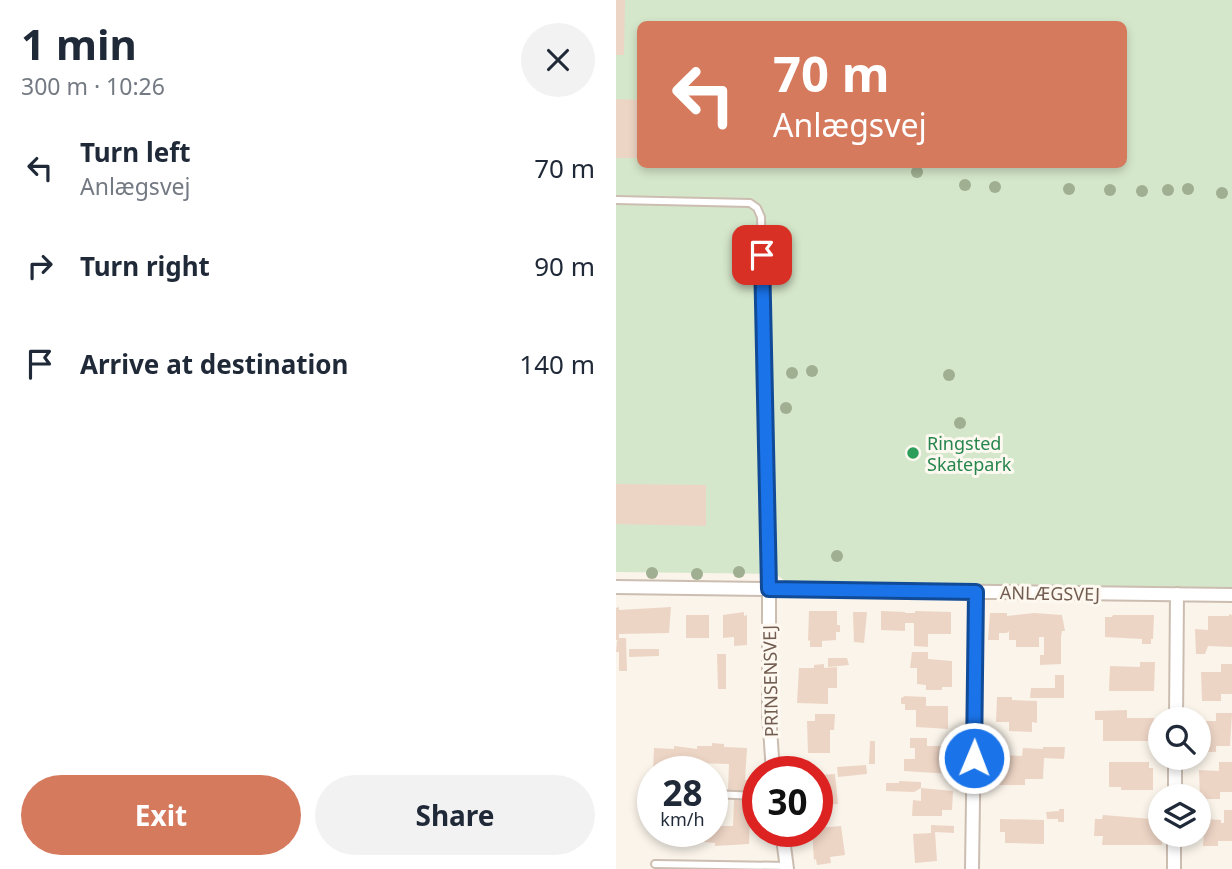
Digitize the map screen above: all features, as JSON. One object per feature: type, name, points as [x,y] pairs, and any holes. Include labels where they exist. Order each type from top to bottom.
[{"type":"street","name":"ANLÆGSVEJ","points":[[616,587],[1232,595]]},
{"type":"street","name":"PRINSENSVEJ","points":[[769,589],[769,714],[772,756]]},
{"type":"street","points":[[972,869],[976,592]]},
{"type":"street","points":[[1176,707],[1177,594]]},
{"type":"street","points":[[784,847],[787,868]]},
{"type":"street","points":[[1174,847],[1174,869]]},
{"type":"lane","points":[[616,200],[750,203],[757,208],[761,217],[769,589]]},
{"type":"lane","points":[[654,864],[787,868]]},
{"type":"green space","points":[[616,0],[1232,0],[1232,588],[785,581],[776,574],[616,572]]},
{"type":"building","points":[[616,0],[625,0],[624,55],[616,55]]},
{"type":"building","points":[[616,99],[637,100],[637,158],[616,158]]},
{"type":"building","points":[[616,484],[706,485],[706,526],[616,524]]},
{"type":"building","points":[[619,607],[619,610],[671,607],[669,633],[619,634],[619,638],[626,638],[627,671],[619,671],[619,652],[616,652],[619,641],[616,640],[616,608]]},
{"type":"building","points":[[809,611],[837,611],[840,632],[836,632],[836,640],[822,641],[822,647],[810,647]]},
{"type":"building","points":[[881,611],[951,612],[951,634],[928,634],[928,647],[914,646],[914,623],[905,623],[905,631],[881,630]]},
{"type":"building","points":[[744,612],[744,616],[747,615],[747,645],[734,646],[734,637],[723,638],[723,615]]},
{"type":"building","points":[[853,612],[867,612],[864,643],[854,642]]},
{"type":"building","points":[[990,613],[1007,613],[1007,616],[1034,613],[1062,615],[1065,631],[1062,631],[1061,637],[1061,664],[1040,665],[1040,655],[1044,655],[1044,637],[1039,637],[1039,647],[1016,647],[1016,640],[1009,640],[1009,631],[999,633],[999,640],[988,640]]},
{"type":"building","points":[[686,615],[709,615],[709,638],[686,638]]},
{"type":"building","points":[[1154,615],[1151,644],[1142,644],[1142,639],[1105,637],[1105,617]]},
{"type":"building","points":[[1232,615],[1232,647],[1208,646],[1205,654],[1196,654],[1195,629],[1208,630],[1208,616]]},
{"type":"building","points":[[629,649],[659,649],[659,656],[629,657]]},
{"type":"building","points":[[912,652],[928,652],[928,659],[952,661],[952,687],[926,690],[926,685],[917,684],[917,668],[910,668]]},
{"type":"building","points":[[717,654],[726,654],[726,689],[718,689]]},
{"type":"building","points":[[828,658],[847,658],[849,665],[828,667]]},
{"type":"building","points":[[1140,662],[1155,662],[1154,691],[1109,691],[1110,666],[1140,667]]},
{"type":"building","points":[[824,664],[824,668],[837,667],[837,688],[828,688],[828,704],[797,703],[799,668],[814,668],[814,665]]},
{"type":"building","points":[[1221,664],[1232,664],[1232,694],[1221,694],[1221,701],[1202,701],[1201,672],[1221,672]]},
{"type":"building","points":[[1055,675],[1064,675],[1064,698],[1030,698],[1031,688],[1055,688]]},
{"type":"building","points":[[926,697],[926,706],[948,706],[948,729],[916,727],[916,710],[905,710],[905,704],[901,704],[901,698]]},
{"type":"building","points":[[997,697],[1037,701],[1037,723],[1032,722],[1032,732],[1009,731],[1009,722],[996,722]]},
{"type":"building","points":[[1127,710],[1127,718],[1148,718],[1148,741],[1103,741],[1103,720],[1095,720],[1095,711]]},
{"type":"building","points":[[1216,713],[1232,713],[1230,746],[1216,746],[1216,752],[1211,752],[1211,721],[1216,721]]},
{"type":"building","points":[[815,714],[835,714],[834,730],[830,730],[830,753],[808,753],[807,721],[815,721]]},
{"type":"building","points":[[910,738],[927,738],[927,746],[952,746],[951,774],[904,771],[904,759],[915,759],[915,748],[910,748]]},
{"type":"building","points":[[870,741],[875,741],[875,764],[869,764]]},
{"type":"building","points":[[712,743],[724,744],[724,747],[747,748],[746,756],[742,756],[742,792],[728,791],[728,756],[654,756],[654,748],[674,749],[674,746],[697,749],[697,746],[712,746]]},
{"type":"building","points":[[1065,747],[1064,759],[1044,758],[1043,779],[1025,779],[1025,785],[999,785],[999,778],[991,778],[992,755],[1022,756],[1023,748]]},
{"type":"building","points":[[1109,762],[1148,762],[1148,770],[1153,770],[1153,784],[1148,784],[1148,790],[1109,787]]},
{"type":"building","points":[[1219,762],[1232,762],[1232,792],[1220,792],[1220,799],[1211,799],[1211,784],[1199,784],[1199,770],[1219,771]]},
{"type":"building","points":[[866,765],[867,774],[838,777],[837,767]]},
{"type":"building","points":[[835,774],[838,804],[833,804]]},
{"type":"building","points":[[921,782],[921,788],[914,792],[886,791],[886,783]]},
{"type":"building","points":[[921,788],[953,791],[952,810],[942,810],[942,816],[912,816],[913,800],[921,801]]},
{"type":"building","points":[[734,800],[742,800],[742,844],[728,845],[728,826],[733,826]]},
{"type":"building","points":[[1064,809],[1064,822],[1047,819],[1046,812]]},
{"type":"building","points":[[1224,810],[1232,810],[1232,841],[1218,841],[1218,846],[1211,846],[1211,819],[1224,823]]},
{"type":"building","points":[[1103,815],[1148,819],[1148,845],[1102,845],[1103,836],[1094,836],[1095,819],[1102,819]]},
{"type":"building","points":[[1000,819],[1044,820],[1044,844],[1005,843],[1005,832],[1000,832]]},
{"type":"building","points":[[931,825],[954,826],[954,833],[935,832],[937,861],[915,863],[913,834],[931,833]]},
{"type":"building","points":[[841,826],[845,855],[830,857],[831,863],[817,865],[813,847],[833,847],[833,827]]},
{"type":"place","name":"Ringsted Skatepark","points":[[913,453]]},
{"type":"route","points":[[762,255],[769,589],[976,592],[974,758]]}]
